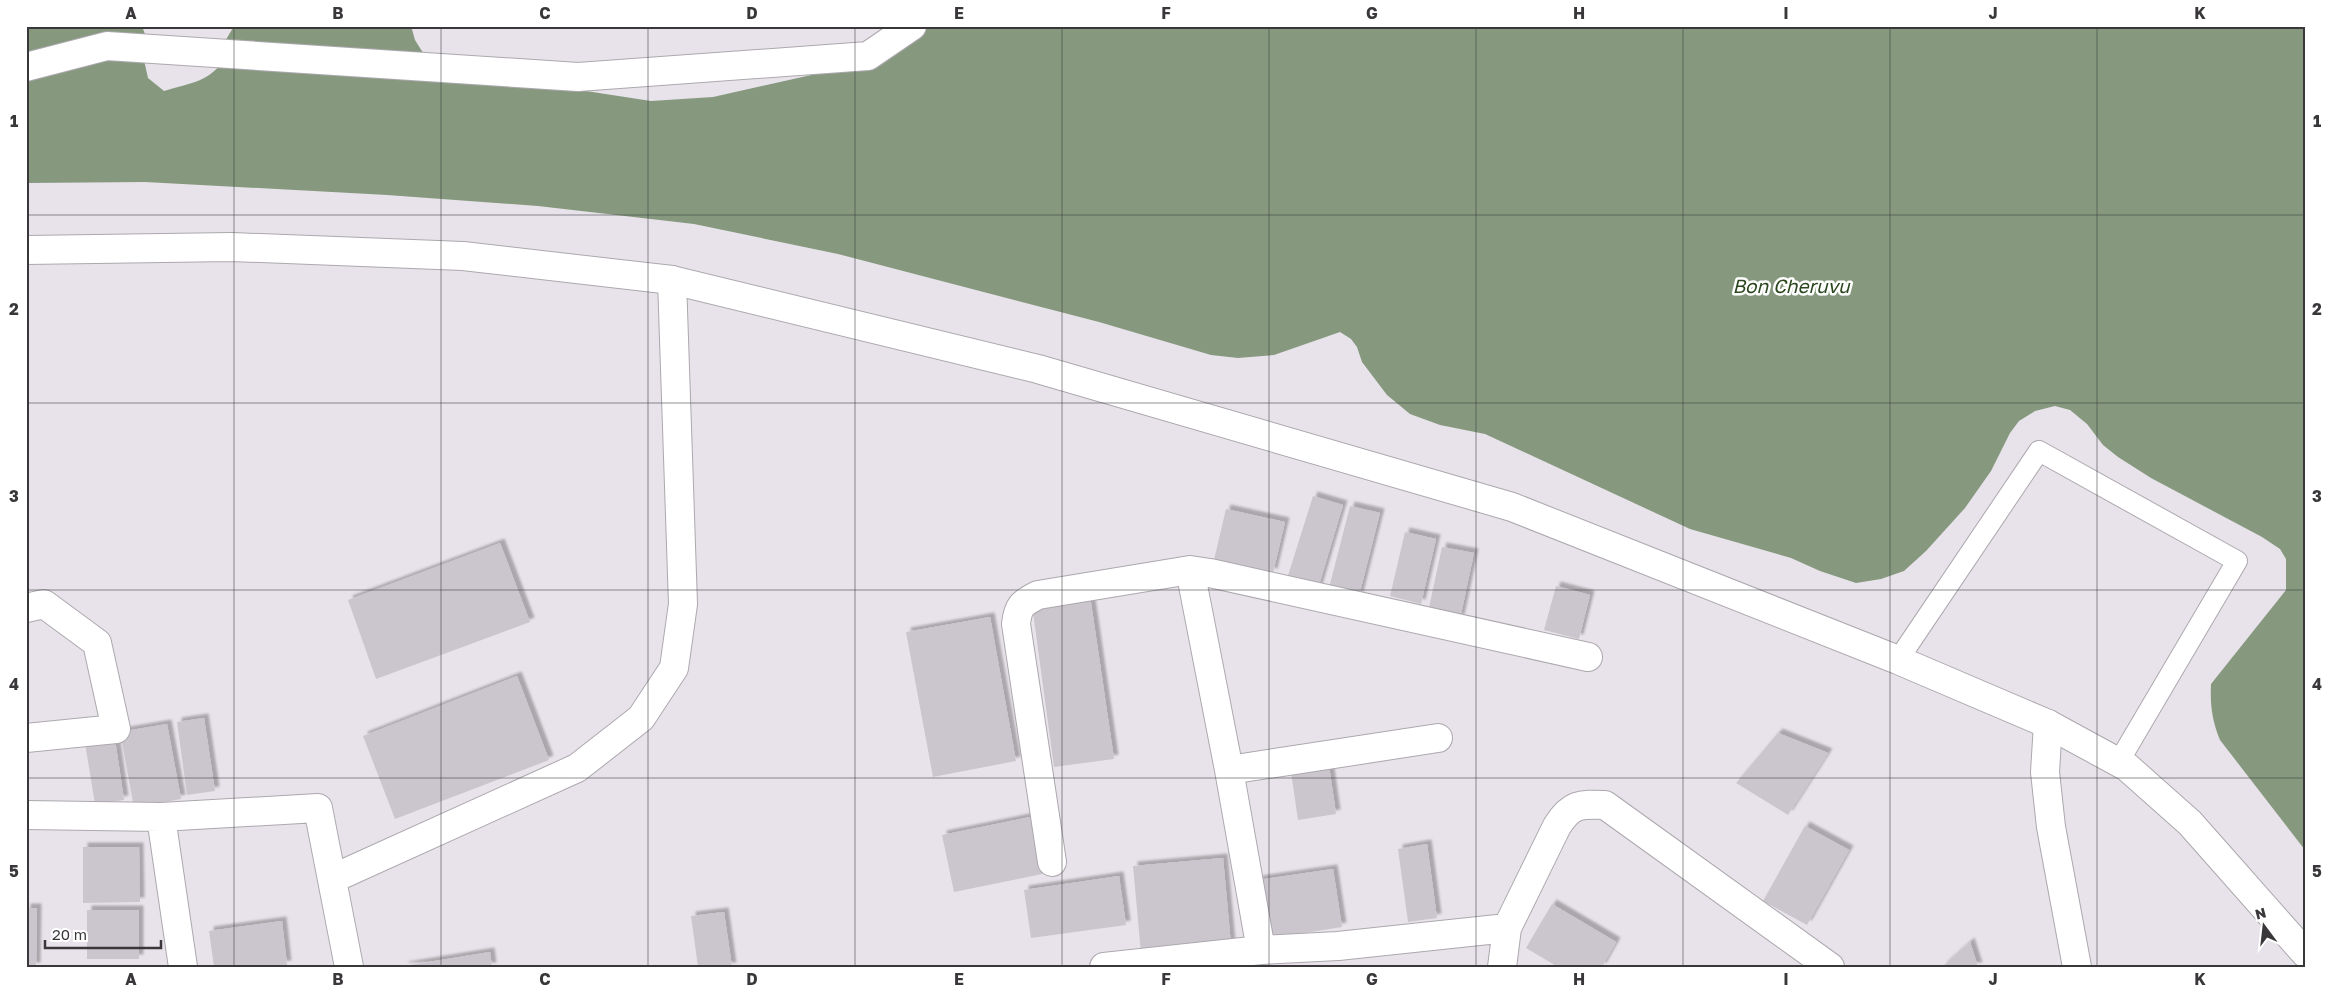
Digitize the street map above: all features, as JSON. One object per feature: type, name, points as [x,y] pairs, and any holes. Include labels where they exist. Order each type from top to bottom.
[{"type":"street","points":[[26,67],[107,46],[578,77],[868,56],[912,26]]},
{"type":"street","points":[[26,250],[232,247],[463,256],[672,280],[1038,369],[1512,506],[1898,660],[2048,724],[2118,762],[2190,823],[2305,953]]},
{"type":"street","points":[[332,879],[577,768],[641,718],[674,668],[683,604],[672,280]]},
{"type":"street","points":[[1190,570],[1229,770],[1261,950]]},
{"type":"street","points":[[1052,862],[1016,624],[1017,611],[1025,601],[1038,595],[1190,570],[1588,657]]},
{"type":"street","points":[[26,608],[44,604],[97,643],[116,729],[26,738]]},
{"type":"street","points":[[2048,724],[2045,772],[2051,827],[2077,967]]},
{"type":"street","points":[[1229,770],[1438,738]]},
{"type":"street","points":[[1502,967],[1507,928],[1557,826],[1567,811],[1583,804],[1605,805],[1830,967]]},
{"type":"street","points":[[26,815],[161,817],[318,808],[349,967]]},
{"type":"street","points":[[161,817],[184,967]]},
{"type":"street","points":[[1104,967],[1261,950],[1335,957],[1507,928]]},
{"type":"lane","points":[[1898,660],[2038,451],[2237,561],[2118,762]]},
{"type":"water","name":"Bon Cheruvu","points":[[26,26],[142,26],[146,37],[144,60],[148,78],[164,91],[200,80],[214,72],[227,56],[224,43],[234,26],[411,26],[415,40],[425,56],[547,85],[651,101],[713,97],[865,63],[909,26],[2305,26],[2305,850],[2220,740],[2213,719],[2211,705],[2211,684],[2286,590],[2286,559],[2280,549],[2262,537],[2151,478],[2118,457],[2103,445],[2087,424],[2070,410],[2055,406],[2035,411],[2019,421],[2010,433],[1991,471],[1965,508],[1926,551],[1904,571],[1881,579],[1856,583],[1820,571],[1791,558],[1690,529],[1485,434],[1440,425],[1410,414],[1387,395],[1362,362],[1357,347],[1351,339],[1340,332],[1274,355],[1238,358],[1211,355],[1099,322],[838,254],[694,224],[538,206],[387,195],[145,182],[26,183]]},
{"type":"building","points":[[1313,496],[1343,505],[1317,592],[1286,582]]},
{"type":"building","points":[[1350,506],[1380,513],[1359,596],[1329,588]]},
{"type":"building","points":[[1226,509],[1285,522],[1273,573],[1214,560]]},
{"type":"building","points":[[1405,532],[1436,539],[1421,604],[1390,596]]},
{"type":"building","points":[[500,543],[530,622],[376,679],[348,600]]},
{"type":"building","points":[[1442,547],[1474,553],[1460,619],[1428,612]]},
{"type":"building","points":[[1556,586],[1590,595],[1579,639],[1544,630]]},
{"type":"building","points":[[1090,596],[1114,759],[1054,767],[1032,605]]},
{"type":"building","points":[[990,617],[1016,761],[933,777],[906,632]]},
{"type":"building","points":[[517,676],[549,760],[395,819],[363,736]]},
{"type":"building","points":[[204,718],[215,791],[187,795],[177,722]]},
{"type":"building","points":[[167,724],[181,799],[134,808],[120,732]]},
{"type":"building","points":[[114,733],[124,800],[95,804],[84,737]]},
{"type":"building","points":[[1778,733],[1828,753],[1788,815],[1736,783]]},
{"type":"building","points":[[1329,766],[1336,814],[1298,820],[1291,772]]},
{"type":"building","points":[[1035,816],[1047,873],[954,892],[942,835]]},
{"type":"building","points":[[1805,826],[1849,850],[1807,925],[1763,901]]},
{"type":"building","points":[[1427,844],[1437,918],[1408,922],[1398,849]]},
{"type":"building","points":[[83,847],[139,847],[140,902],[83,903]]},
{"type":"building","points":[[1223,858],[1231,945],[1141,953],[1133,866]]},
{"type":"building","points":[[1333,869],[1342,927],[1266,939],[1258,880]]},
{"type":"building","points":[[1119,876],[1126,925],[1031,938],[1024,890]]},
{"type":"building","points":[[1552,904],[1616,942],[1602,967],[1558,967],[1526,948]]},
{"type":"building","points":[[26,908],[37,908],[36,967],[26,967]]},
{"type":"building","points":[[87,910],[139,910],[139,959],[87,959]]},
{"type":"building","points":[[724,912],[732,967],[698,967],[691,916]]},
{"type":"building","points":[[282,921],[287,965],[214,967],[209,931]]},
{"type":"building","points":[[1970,942],[1978,967],[1942,967]]},
{"type":"building","points":[[490,952],[492,967],[404,967],[404,966]]}]
